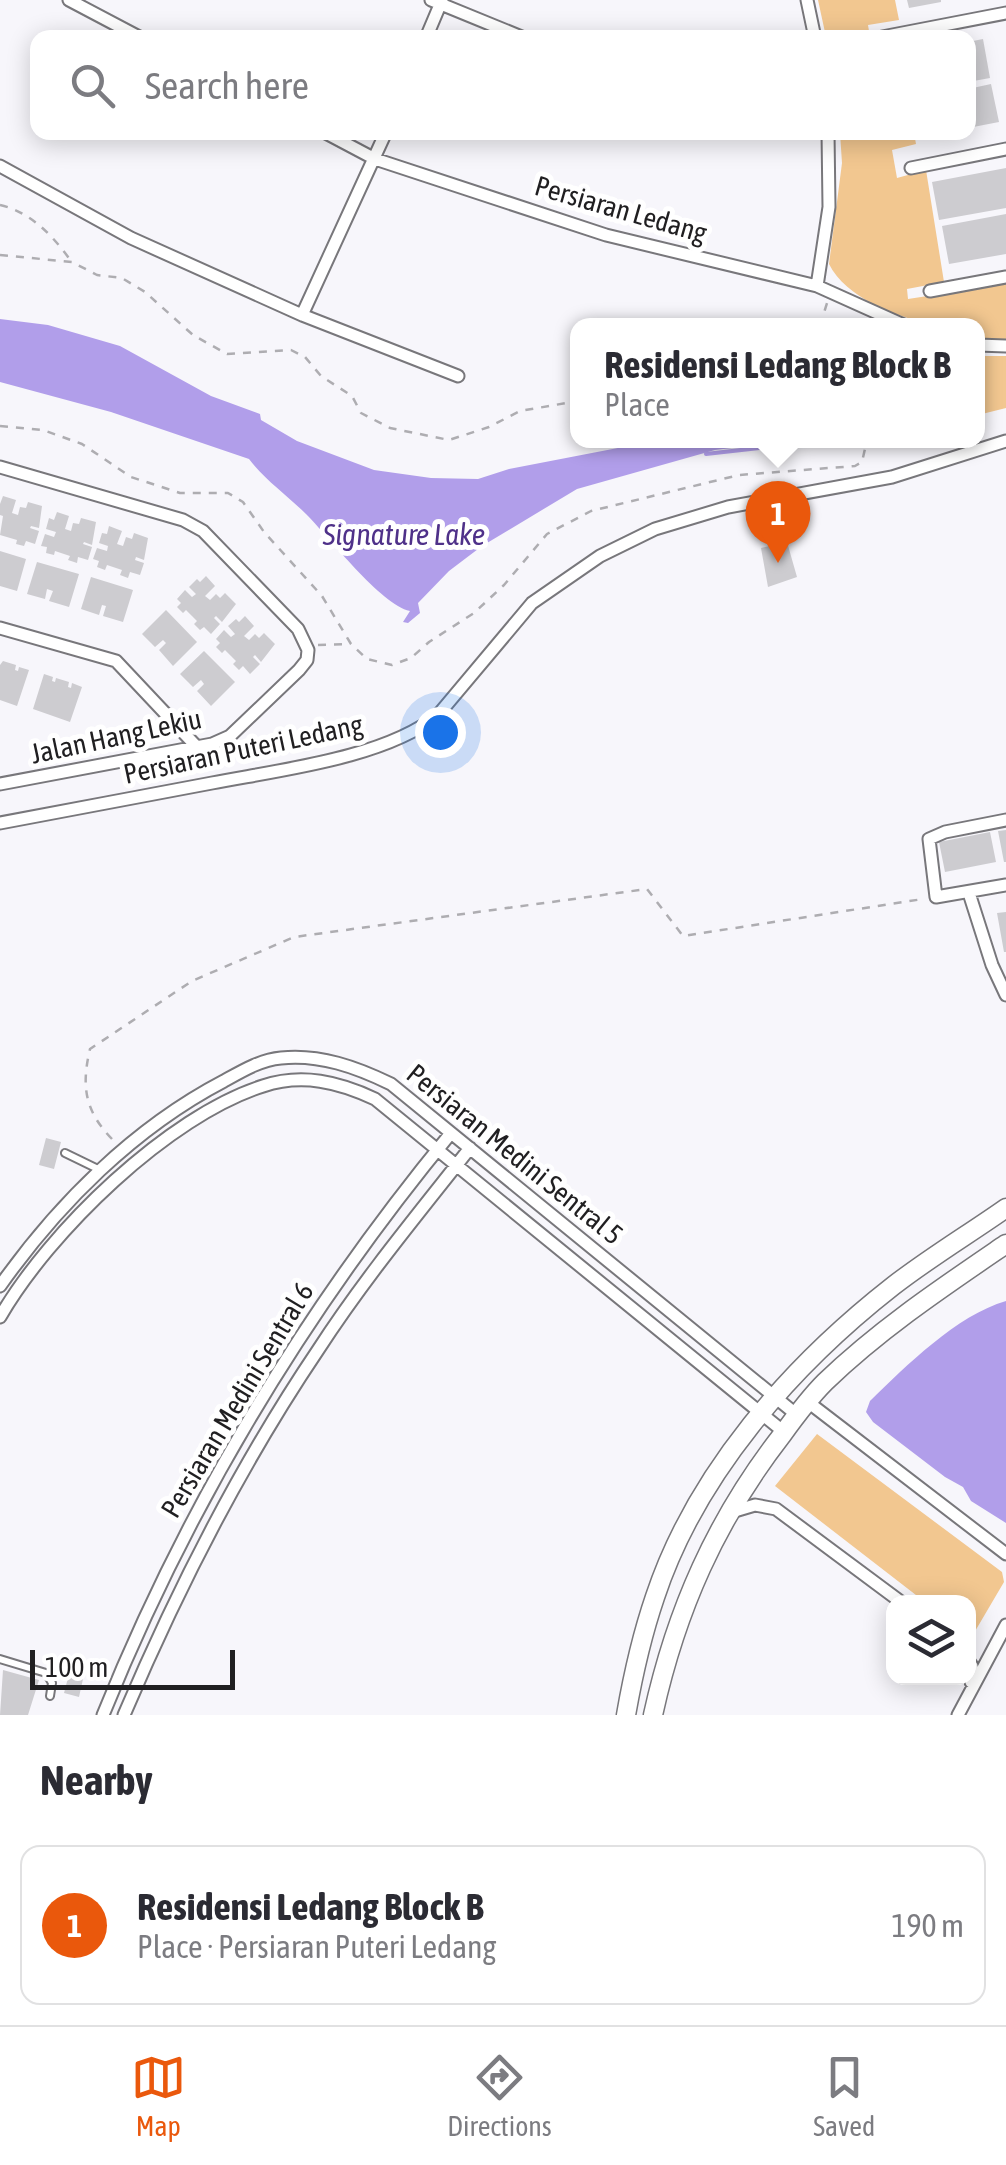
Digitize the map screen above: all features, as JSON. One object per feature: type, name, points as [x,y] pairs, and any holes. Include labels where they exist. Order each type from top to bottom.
[{"type":"main road","points":[[626,1715],[656,1594],[690,1517],[734,1448],[798,1371],[893,1286],[1006,1208]]},
{"type":"main road","points":[[653,1715],[682,1608],[727,1513],[784,1432],[826,1382],[899,1318],[1006,1244]]},
{"type":"street","points":[[69,0],[127,30]]},
{"type":"street","points":[[807,0],[813,30]]},
{"type":"street","points":[[429,30],[438,1],[505,30]]},
{"type":"street","points":[[918,30],[1006,13]]},
{"type":"street","name":"Persiaran Ledang","points":[[339,140],[374,159],[606,236],[817,286],[888,318]]},
{"type":"street","points":[[302,316],[382,140]]},
{"type":"street","points":[[817,286],[829,207],[828,140]]},
{"type":"street","points":[[912,168],[1006,149]]},
{"type":"street","points":[[0,166],[131,238],[302,316],[458,376]]},
{"type":"street","points":[[930,290],[1006,276]]},
{"type":"street","name":"Persiaran Puteri Ledang","points":[[0,823],[302,766],[386,744],[420,729],[438,715],[532,604],[600,556],[655,529],[728,507],[892,478],[964,448]]},
{"type":"street","points":[[0,467],[182,520],[203,531],[298,629],[307,646]]},
{"type":"street","points":[[0,628],[116,661],[196,746]]},
{"type":"street","name":"Jalan Hang Lekiu","points":[[0,784],[212,744],[230,736],[299,670],[307,660],[307,646]]},
{"type":"street","points":[[1006,820],[929,839],[936,896],[1006,885]]},
{"type":"street","points":[[969,892],[999,964],[1006,994]]},
{"type":"street","name":"Persiaran Medini Sentral 5","points":[[0,1286],[60,1211],[100,1170],[186,1101],[260,1062],[278,1058],[329,1060],[358,1068],[391,1084],[775,1398],[832,1423],[1006,1554]]},
{"type":"street","name":"Persiaran Medini Sentral 5","points":[[0,1316],[34,1267],[111,1184],[196,1118],[262,1086],[307,1080],[349,1087],[374,1100],[784,1432]]},
{"type":"street","name":"Persiaran Medini Sentral 6","points":[[103,1715],[154,1596],[244,1426],[300,1336],[382,1220],[451,1133]]},
{"type":"street","name":"Persiaran Medini Sentral 6","points":[[124,1715],[172,1606],[264,1435],[318,1348],[470,1148]]},
{"type":"street","points":[[727,1513],[755,1505],[776,1509],[892,1595]]},
{"type":"street","points":[[958,1715],[1006,1625]]},
{"type":"lane","points":[[65,1153],[100,1170]]},
{"type":"lane","points":[[0,1659],[46,1673],[52,1682],[50,1696]]},
{"type":"path","points":[[0,205],[15,208],[53,236],[72,262]]},
{"type":"path","points":[[0,256],[72,262],[97,275],[122,278],[145,292],[194,335],[227,354],[291,350],[352,396],[360,413],[390,428],[449,440],[489,427],[520,410],[570,402]]},
{"type":"path","points":[[822,318],[830,292]]},
{"type":"path","points":[[0,426],[43,430],[82,444],[131,477],[180,493],[228,493],[243,502],[264,532],[322,596],[351,644],[367,660],[392,665],[411,658],[484,604],[548,534],[591,511],[739,476],[855,466],[862,462],[865,448]]},
{"type":"path","points":[[307,646],[351,644]]},
{"type":"path","points":[[124,1151],[92,1119],[84,1073],[90,1049],[192,981],[294,937],[646,889],[683,936],[936,896]]},
{"type":"shaded area","points":[[818,0],[895,0],[899,20],[868,25],[869,30],[824,30]]},
{"type":"shaded area","points":[[840,140],[915,140],[916,144],[892,150],[897,178],[926,170],[944,282],[907,289],[908,299],[1006,284],[1006,339],[985,339],[985,318],[910,318],[873,304],[847,287],[829,264],[842,163]]},
{"type":"shaded area","points":[[985,356],[1006,356],[1006,408],[985,413]]},
{"type":"shaded area","points":[[817,1434],[1002,1572],[1004,1582],[976,1630],[976,1595],[916,1595],[775,1486]]},
{"type":"water","name":"Signature Lake","points":[[0,319],[48,325],[120,346],[211,396],[260,414],[261,420],[297,441],[374,470],[431,478],[478,479],[509,469],[618,448],[732,448],[577,489],[482,546],[449,571],[418,603],[420,613],[408,623],[403,622],[410,611],[370,584],[249,459],[111,412],[0,382]]},
{"type":"water","points":[[1006,1301],[1006,1523],[971,1501],[963,1487],[873,1422],[866,1412],[870,1401],[933,1343],[969,1318]]},
{"type":"building","points":[[907,0],[941,0],[941,2],[909,8]]},
{"type":"building","points":[[983,39],[990,78],[976,81],[976,40]]},
{"type":"building","points":[[991,84],[999,122],[976,126],[976,87]]},
{"type":"building","points":[[1006,168],[1006,208],[939,220],[932,182]]},
{"type":"building","points":[[1006,214],[1006,254],[949,264],[942,226]]},
{"type":"building","points":[[3,496],[16,500],[12,513],[18,515],[20,507],[26,508],[28,502],[42,506],[39,528],[30,528],[39,531],[35,544],[16,544],[17,540],[0,535]]},
{"type":"building","points":[[57,512],[69,516],[65,529],[71,531],[73,523],[79,524],[81,518],[96,522],[92,545],[83,544],[92,547],[88,560],[78,557],[77,563],[55,551],[54,555],[46,553],[47,547],[41,546],[45,534],[54,537],[56,532],[46,529],[49,518],[54,520]]},
{"type":"building","points":[[109,526],[122,531],[117,544],[123,546],[126,537],[132,539],[134,533],[148,538],[144,560],[135,560],[144,563],[140,575],[130,572],[128,578],[120,575],[122,570],[107,565],[105,570],[97,567],[99,561],[93,559],[97,548],[107,551],[108,546],[99,543]]},
{"type":"building","points":[[787,542],[797,577],[768,587],[761,548]]},
{"type":"building","points":[[0,551],[26,559],[17,591],[0,586]]},
{"type":"building","points":[[37,562],[79,574],[69,607],[49,601],[53,591],[47,589],[45,599],[27,594]]},
{"type":"building","points":[[206,576],[215,586],[205,596],[210,600],[225,593],[236,604],[222,622],[214,618],[220,624],[211,634],[204,627],[200,630],[186,610],[183,613],[177,607],[181,603],[177,599],[185,590],[192,597],[196,594],[189,587]]},
{"type":"building","points":[[91,577],[133,590],[123,622],[103,616],[106,606],[102,605],[99,615],[81,609]]},
{"type":"building","points":[[166,610],[197,642],[173,666],[159,650],[166,643],[163,640],[155,647],[142,634]]},
{"type":"building","points":[[245,616],[254,626],[244,636],[249,640],[264,633],[275,644],[261,662],[253,657],[260,664],[250,674],[243,666],[239,670],[225,650],[222,653],[216,647],[220,643],[216,639],[224,630],[231,637],[235,634],[228,626]]},
{"type":"building","points":[[204,651],[235,682],[211,706],[197,691],[204,684],[201,680],[193,687],[180,674]]},
{"type":"building","points":[[3,661],[16,665],[15,670],[29,670],[17,706],[0,700]]},
{"type":"building","points":[[44,674],[55,682],[56,678],[69,682],[68,687],[72,683],[82,687],[70,722],[33,709]]},
{"type":"building","points":[[1006,830],[1006,862],[1004,862],[998,831]]},
{"type":"building","points":[[990,832],[996,862],[945,872],[939,842]]},
{"type":"building","points":[[1006,912],[1006,952],[1004,952],[997,913]]},
{"type":"building","points":[[46,1138],[61,1142],[54,1169],[39,1165]]},
{"type":"building","points":[[3,1670],[39,1680],[28,1715],[0,1715]]},
{"type":"building","points":[[69,1674],[83,1679],[79,1697],[64,1693]]},
{"type":"waterway","points":[[706,454],[758,448]]},
{"type":"place","name":"Residensi Ledang Block B","points":[[778,563]]}]
